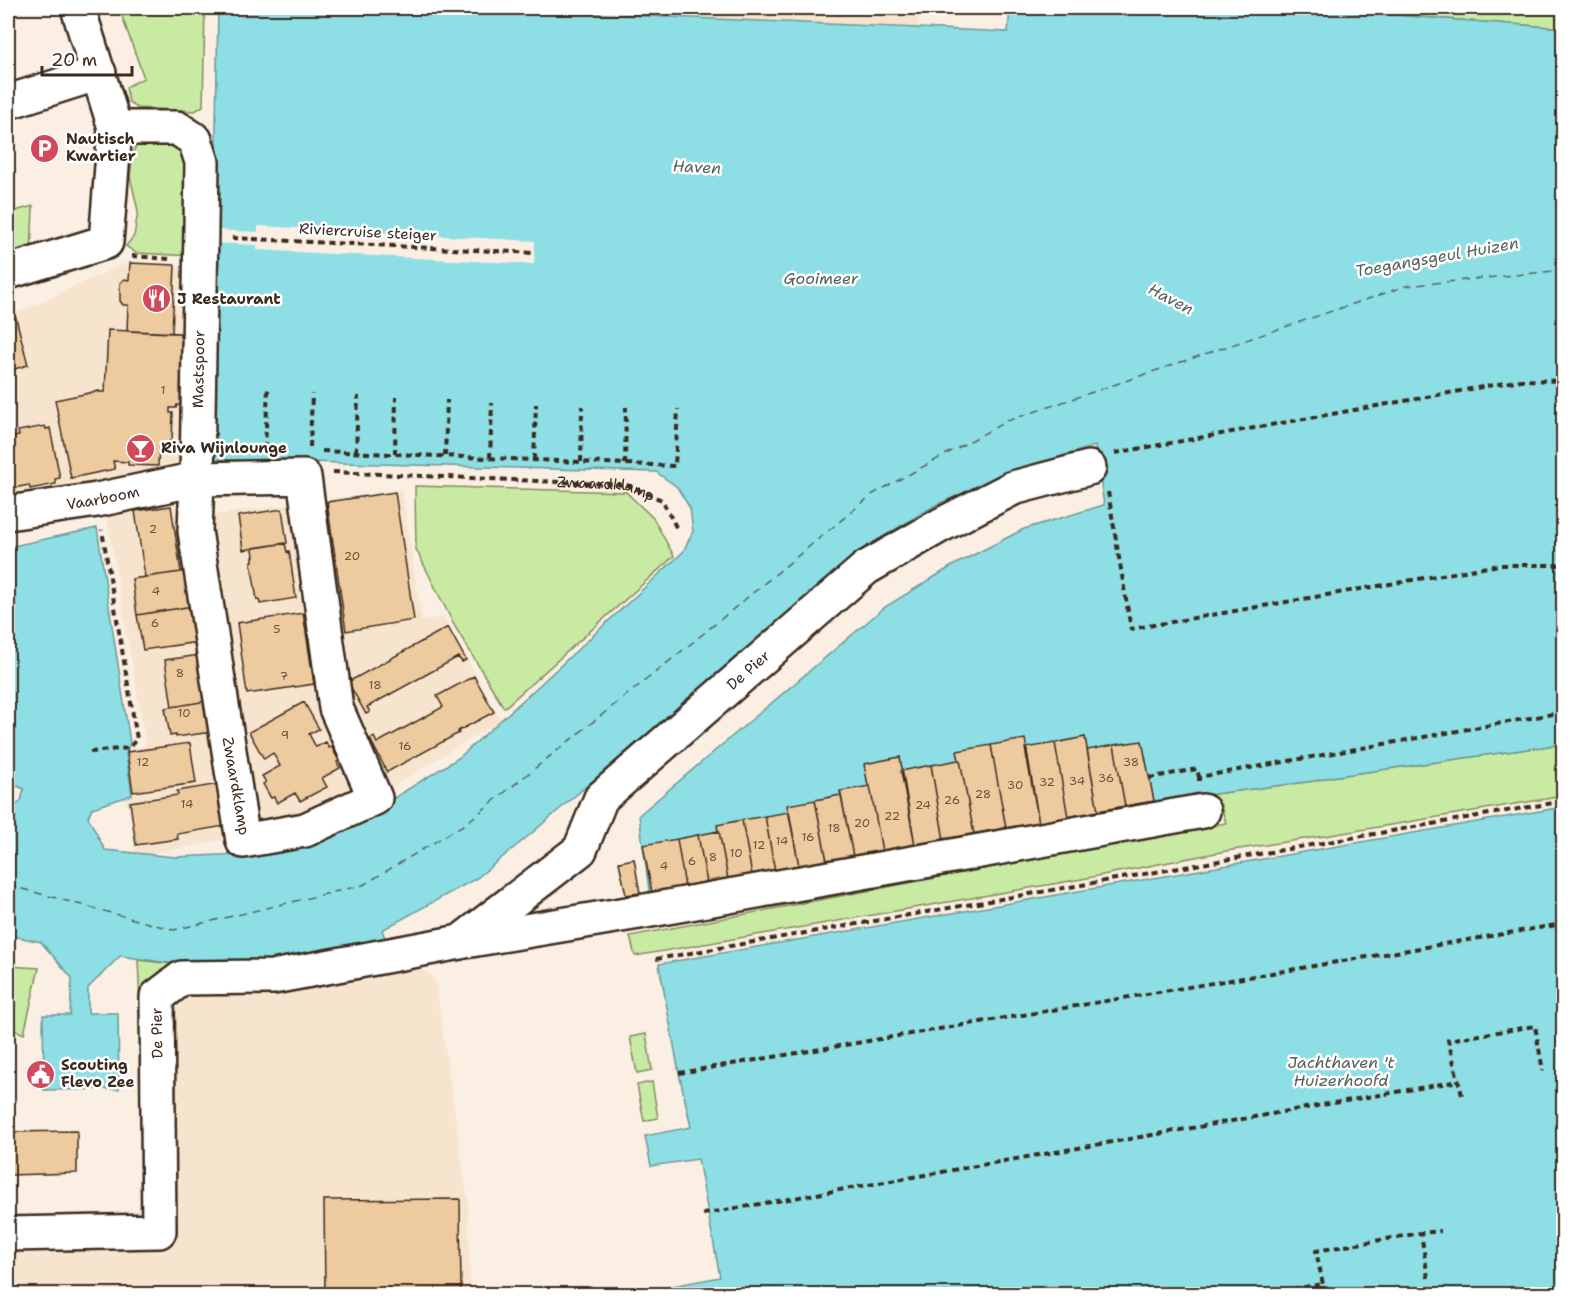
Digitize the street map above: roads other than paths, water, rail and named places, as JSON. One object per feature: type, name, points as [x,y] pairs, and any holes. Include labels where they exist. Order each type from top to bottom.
[{"type":"street","points":[[8,272],[106,242],[115,128],[78,8]]},
{"type":"street","points":[[8,102],[99,73]]},
{"type":"street","name":"Mastspoor","points":[[115,128],[177,128],[195,140],[202,162],[197,479]]},
{"type":"street","name":"Zwaardklamp","points":[[312,460],[336,708],[375,798],[305,830],[243,841],[195,531],[197,479],[312,460]]},
{"type":"street","name":"De Pier","points":[[460,942],[580,850],[601,798],[866,568],[941,525],[1013,488],[1104,470]]},
{"type":"street","name":"Vaarboom","points":[[8,513],[97,500],[197,479]]},
{"type":"street","name":"De Pier","points":[[8,1234],[159,1231],[157,997],[182,978],[273,976],[1203,811]]},
{"type":"water","points":[[218,8],[468,8],[1008,32],[1010,8],[1302,8],[1563,28],[1563,744],[1206,795],[1153,809],[650,897],[639,815],[885,607],[954,565],[1024,529],[1104,505],[1095,446],[1012,471],[934,506],[859,551],[477,878],[382,930],[387,943],[294,961],[211,969],[120,956],[88,988],[88,1013],[118,1013],[119,1089],[44,1090],[43,1015],[70,1015],[72,978],[41,942],[8,935],[8,812],[21,801],[24,789],[8,782],[8,547],[97,528],[130,743],[126,754],[132,795],[92,808],[88,817],[105,850],[175,857],[244,854],[373,811],[460,757],[683,552],[693,531],[690,508],[677,487],[656,472],[202,459],[214,243]]},
{"type":"water","name":"Jachthaven 't Huizerhoofd","points":[[1563,807],[1563,1294],[640,1294],[640,1292],[720,1277],[698,1159],[651,1166],[645,1136],[691,1127],[659,964]]},
{"type":"place","name":"Nautisch Kwartier","points":[[45,148]]},
{"type":"place","name":"J Restaurant","points":[[156,299]]},
{"type":"place","name":"Riva Wijnlounge","points":[[140,448]]},
{"type":"place","name":"Scouting Flevo Zee","points":[[40,1074]]},
{"type":"water label","name":"Haven","points":[[697,167]]},
{"type":"water label","name":"Toegangsgeul Huizen","points":[[1437,257]]},
{"type":"water label","name":"Gooimeer","points":[[821,278]]},
{"type":"water label","name":"Haven","points":[[1171,299]]}]
